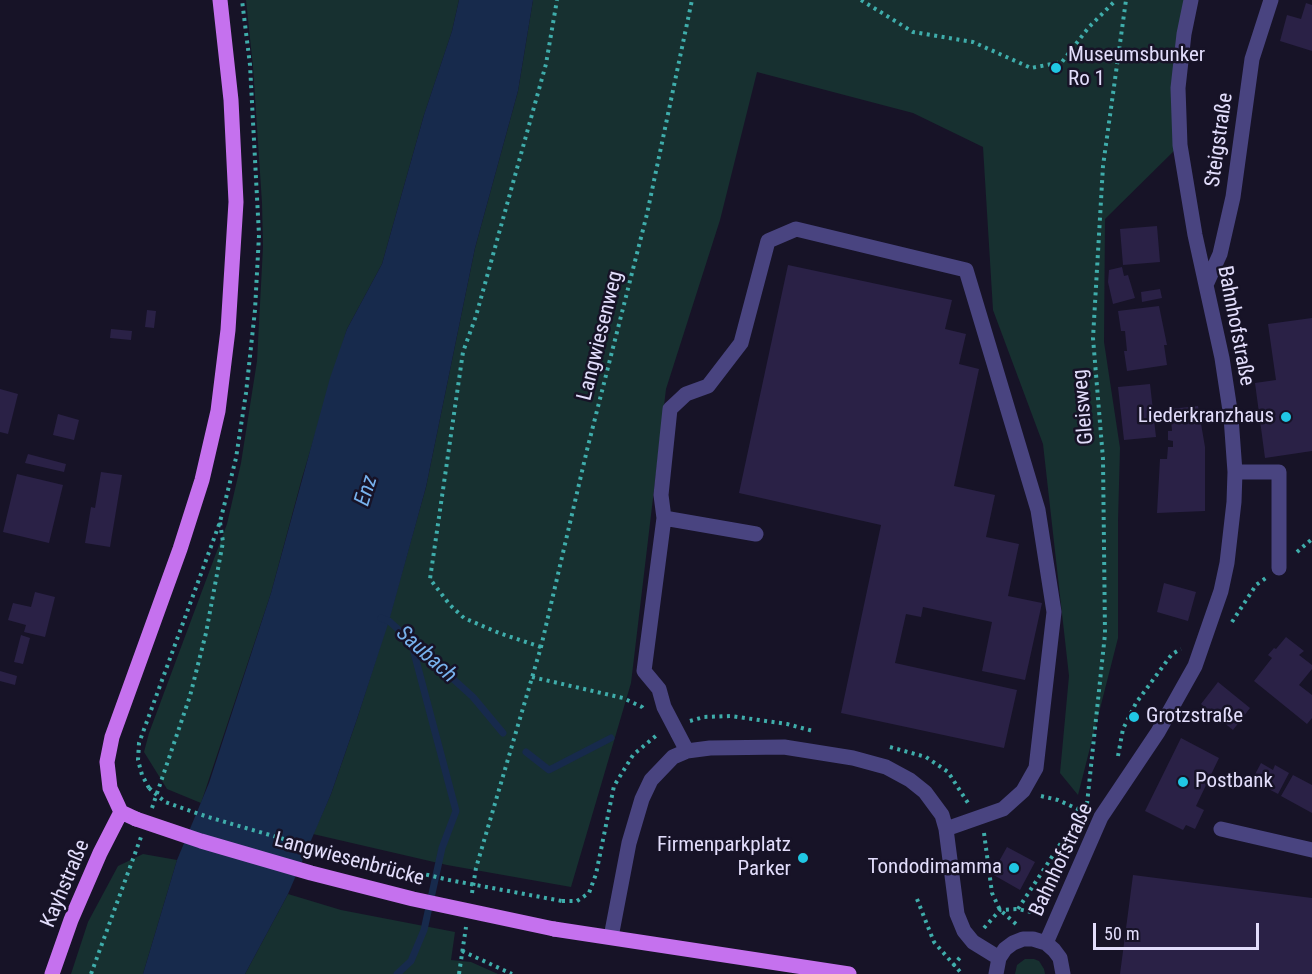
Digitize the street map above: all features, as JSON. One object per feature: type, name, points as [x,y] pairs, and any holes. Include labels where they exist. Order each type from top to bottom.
[{"type":"main road","points":[[121,812],[110,788],[107,762],[112,737],[180,549],[202,480],[218,411],[228,330],[236,202],[231,100],[220,0]]},
{"type":"main road","name":"Langwiesenbrücke","points":[[121,812],[201,841],[311,873],[413,899],[554,929],[849,974]]},
{"type":"main road","name":"Kayhstraße","points":[[52,974],[71,920],[100,853],[121,812]]},
{"type":"street","name":"Bahnhofstraße","points":[[1047,943],[1101,817],[1158,732],[1195,666],[1221,591],[1232,534],[1235,472],[1230,407],[1182,156],[1179,117],[1180,61],[1191,0]]},
{"type":"street","name":"Steigstraße","points":[[1206,285],[1220,254],[1233,197],[1252,59],[1271,0]]},
{"type":"street","points":[[687,752],[664,706],[659,689],[644,671],[664,518],[661,495],[670,409],[686,394],[708,386],[741,343],[768,241],[796,229],[966,270],[1038,510],[1053,612],[1036,768],[1023,791],[1003,809],[946,829]]},
{"type":"street","points":[[1235,472],[1280,472],[1279,568]]},
{"type":"street","points":[[664,518],[756,534]]},
{"type":"street","points":[[611,937],[619,890],[642,800],[651,780],[673,757],[687,752],[710,748],[784,747],[853,758],[886,767],[910,780],[925,792],[942,815],[946,829],[957,914],[964,931],[973,942],[999,958]]},
{"type":"street","points":[[1221,829],[1312,850]]},
{"type":"street","points":[[996,974],[999,958],[1005,949],[1023,939],[1033,939],[1047,943],[1060,958],[1063,974]]},
{"type":"path","points":[[541,647],[464,618],[450,605],[430,579],[464,352],[546,64],[557,0]]},
{"type":"path","name":"Langwiesenweg","points":[[470,903],[476,868],[541,647],[587,450],[647,214],[692,0]]},
{"type":"path","points":[[861,0],[913,32],[973,42],[1031,68],[1062,62],[1089,27],[1116,0]]},
{"type":"path","name":"Gleisweg","points":[[1086,813],[1105,633],[1103,459],[1093,339],[1103,166],[1126,0]]},
{"type":"path","points":[[91,974],[143,821],[190,696],[206,633],[223,542],[220,522],[139,743],[138,760],[142,775],[149,788],[165,802],[208,818],[318,849],[448,880],[562,901],[577,901],[589,893],[596,874],[614,786],[633,755],[661,732],[655,724]]},
{"type":"path","points":[[1249,597],[1256,585]]},
{"type":"path","points":[[1118,758],[1123,729],[1136,703],[1172,654],[1206,634]]},
{"type":"path","points":[[532,677],[623,698],[642,707],[648,716]]},
{"type":"path","points":[[1023,791],[1058,800],[1086,813]]},
{"type":"path","points":[[977,819],[985,837],[992,893],[1000,910],[1018,909],[1061,843],[1092,803]]},
{"type":"path","points":[[917,899],[934,942],[962,974]]},
{"type":"path","points":[[459,974],[468,915]]},
{"type":"path","points":[[462,951],[512,974]]},
{"type":"green space","points":[[246,0],[459,0],[452,31],[424,115],[382,264],[347,329],[302,478],[271,593],[201,803],[167,789],[144,752],[149,733],[227,524],[241,463],[257,361],[263,247],[262,203]]},
{"type":"green space","points":[[533,0],[1191,0],[1180,145],[1105,219],[1104,342],[1120,448],[1118,638],[1078,795],[1060,773],[1069,676],[1043,444],[993,310],[983,147],[913,113],[757,72],[720,220],[666,389],[631,683],[571,887],[447,865],[313,834],[331,794],[357,719],[390,615],[426,487],[475,248],[518,91]]},
{"type":"green space","points":[[143,854],[177,860],[143,974],[71,974],[88,922],[118,866]]},
{"type":"green space","points":[[288,894],[341,910],[455,932],[451,960],[471,962],[498,974],[245,974]]},
{"type":"green space","points":[[1025,959],[1039,961],[1045,974],[1015,974],[1017,965]]},
{"type":"water","name":"Enz","points":[[459,0],[533,0],[518,91],[475,248],[426,487],[389,621],[331,794],[288,894],[245,974],[143,974],[177,860],[209,783],[271,593],[330,378],[347,329],[382,264],[424,115],[452,31]]},
{"type":"building","points":[[1306,3],[1312,5],[1312,51],[1280,41],[1287,15],[1301,19]]},
{"type":"building","points":[[1157,226],[1160,262],[1123,265],[1120,229]]},
{"type":"building","points":[[788,265],[952,300],[945,329],[966,334],[959,364],[979,369],[954,486],[995,495],[986,537],[1019,544],[1008,596],[1042,603],[1025,680],[982,671],[992,622],[923,607],[921,617],[906,614],[895,663],[1017,690],[1004,748],[841,713],[881,525],[739,493]]},
{"type":"building","points":[[1122,267],[1124,276],[1128,275],[1135,298],[1113,304],[1108,282],[1109,270]]},
{"type":"building","points":[[1160,289],[1162,298],[1142,302],[1141,292]]},
{"type":"building","points":[[1159,306],[1167,345],[1164,345],[1167,365],[1127,371],[1124,351],[1127,351],[1125,331],[1121,331],[1118,311]]},
{"type":"building","points":[[147,310],[156,311],[154,328],[145,327]]},
{"type":"building","name":"Liederkranzhaus","points":[[1312,318],[1312,451],[1265,458],[1255,383],[1276,380],[1268,324]]},
{"type":"building","points":[[111,329],[132,331],[131,340],[110,338]]},
{"type":"building","points":[[1150,384],[1156,437],[1124,440],[1118,387]]},
{"type":"building","points":[[0,389],[18,394],[8,434],[0,432]]},
{"type":"building","points":[[1198,406],[1205,447],[1205,511],[1157,513],[1160,459],[1167,459],[1168,447],[1173,447],[1173,441],[1168,440],[1168,431],[1172,431],[1170,409]]},
{"type":"building","points":[[58,414],[79,420],[74,440],[53,435]]},
{"type":"building","points":[[28,454],[66,464],[64,472],[25,463]]},
{"type":"building","points":[[101,472],[122,475],[110,547],[85,543],[91,507],[95,508]]},
{"type":"building","points":[[17,474],[63,485],[49,543],[3,532]]},
{"type":"building","points":[[1164,583],[1196,592],[1188,621],[1157,612]]},
{"type":"building","points":[[35,592],[55,597],[45,637],[24,632],[26,625],[8,620],[13,603],[31,607]]},
{"type":"building","points":[[21,635],[30,638],[23,664],[14,662]]},
{"type":"building","points":[[1286,637],[1304,651],[1299,655],[1312,665],[1312,669],[1299,685],[1312,695],[1312,718],[1307,724],[1254,681],[1272,658],[1268,655]]},
{"type":"building","points":[[0,671],[17,676],[15,685],[0,681]]},
{"type":"building","points":[[1218,682],[1250,708],[1233,730],[1201,704]]},
{"type":"building","name":"Postbank","points":[[1181,738],[1219,758],[1196,806],[1204,810],[1195,829],[1186,825],[1183,830],[1145,811]]},
{"type":"building","points":[[1261,763],[1273,770],[1275,765],[1289,773],[1278,794],[1252,780]]},
{"type":"building","points":[[1293,775],[1312,785],[1312,813],[1281,796]]},
{"type":"building","name":"Tondodimamma","points":[[1007,847],[1035,862],[1020,890],[992,874]]},
{"type":"building","points":[[1133,875],[1312,898],[1312,974],[1120,974]]},
{"type":"waterway","name":"Saubach","points":[[381,618],[389,621],[473,697],[503,733]]},
{"type":"waterway","points":[[397,974],[411,961],[424,930],[442,848],[456,811],[412,645]]},
{"type":"waterway","name":"Saubach","points":[[526,752],[549,770],[611,738]]},
{"type":"place","name":"Museumsbunker Ro 1","points":[[1056,68]]},
{"type":"place","name":"Liederkranzhaus","points":[[1286,417]]},
{"type":"place","name":"Grotzstraße","points":[[1134,717]]},
{"type":"place","name":"Postbank","points":[[1183,782]]},
{"type":"place","name":"Firmenparkplatz Parker","points":[[803,858]]},
{"type":"place","name":"Tondodimamma","points":[[1014,868]]}]
